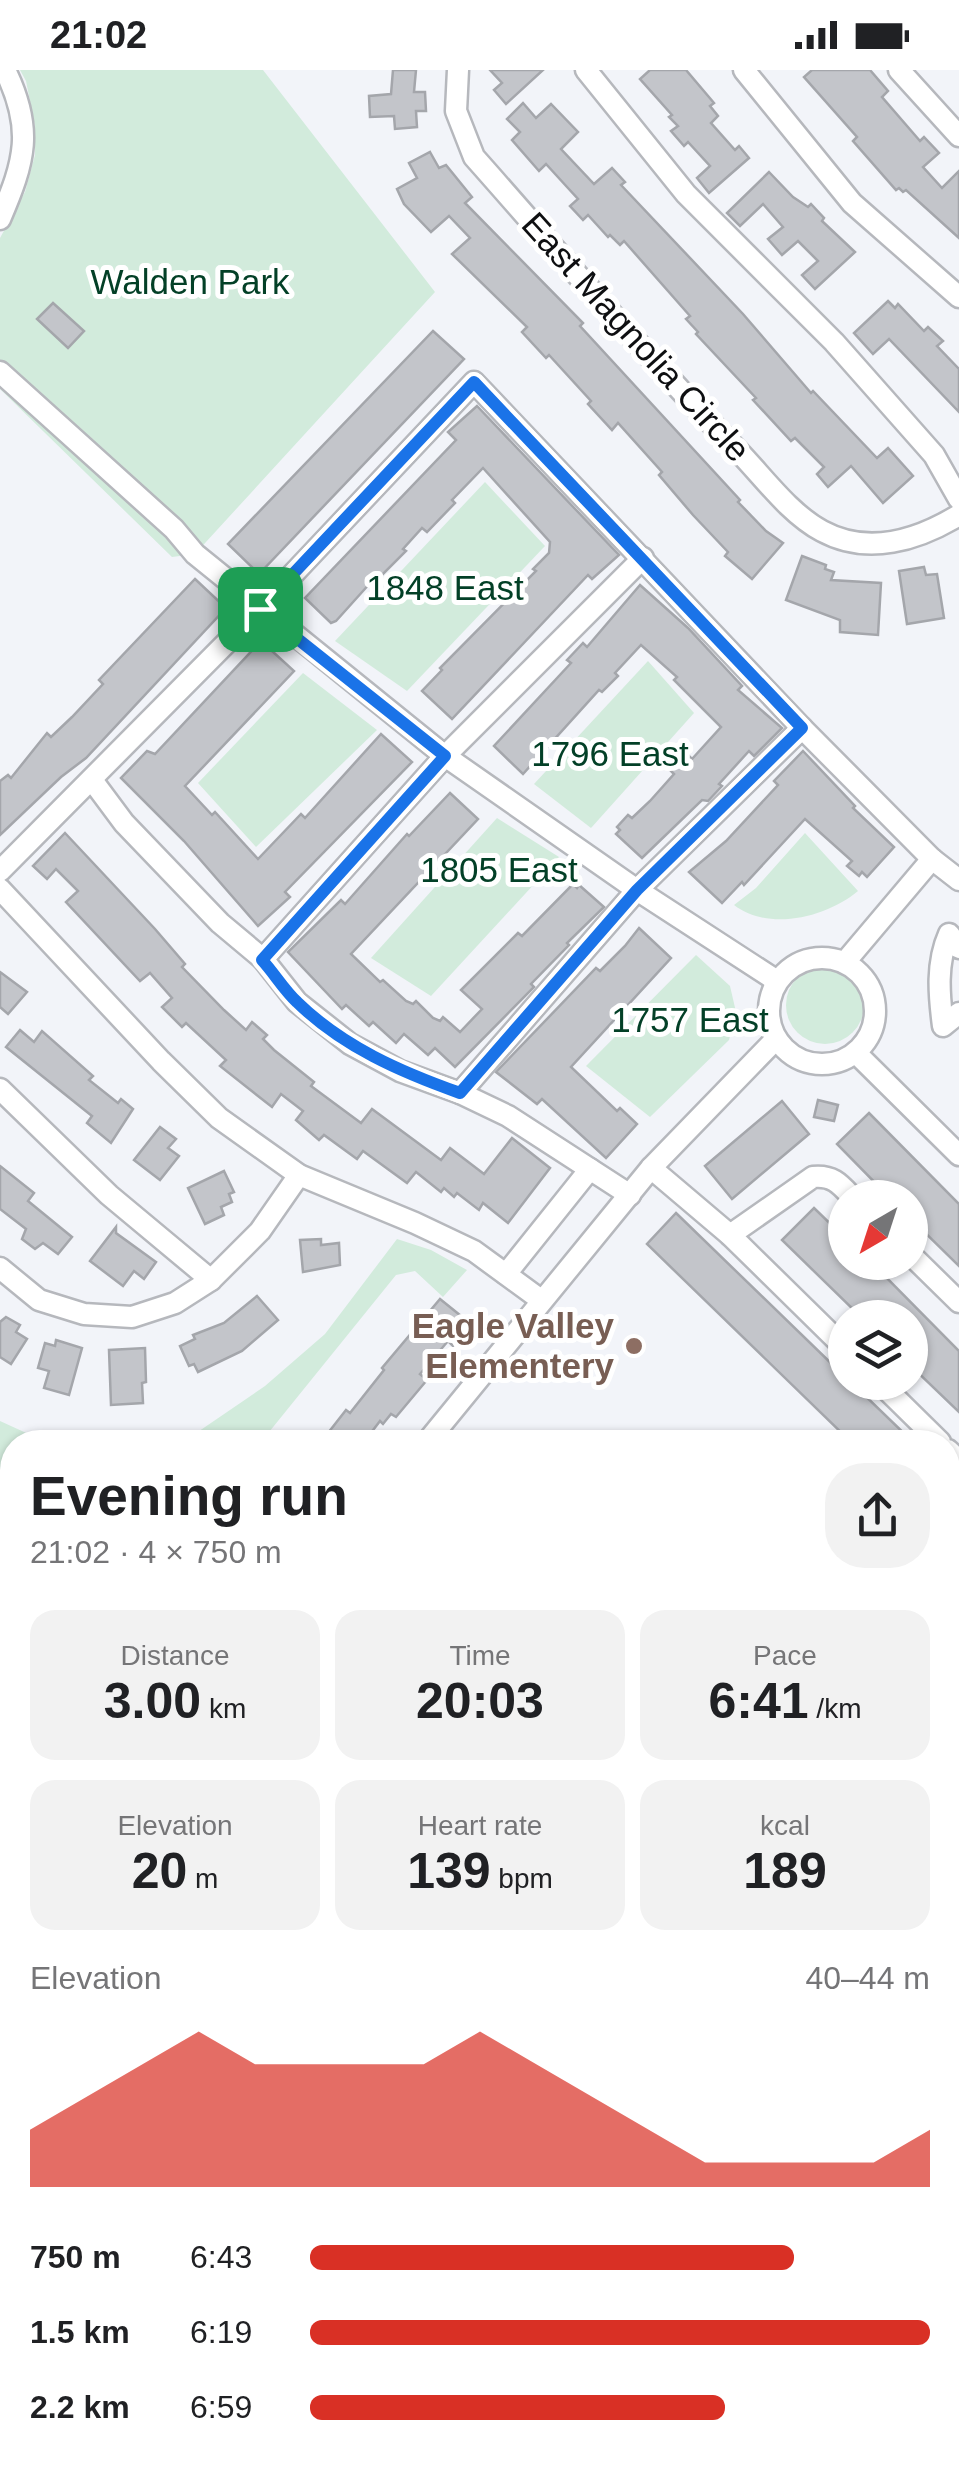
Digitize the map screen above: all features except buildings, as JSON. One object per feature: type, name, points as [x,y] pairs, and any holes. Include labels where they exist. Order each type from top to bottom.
[{"type":"street","name":"East Magnolia Circle","points":[[458,70],[456,112],[474,158],[696,406],[805,518],[820,530],[878,544],[928,534],[951,520]]},
{"type":"street","points":[[586,70],[686,194],[834,342],[934,454],[959,499]]},
{"type":"street","points":[[744,70],[852,202],[959,297]]},
{"type":"street","points":[[899,70],[959,136]]},
{"type":"street","points":[[0,219],[16,182],[24,144],[24,125],[10,80]]},
{"type":"street","points":[[0,372],[174,529],[196,554],[445,756],[637,890],[777,981]]},
{"type":"street","points":[[0,871],[260,609],[474,382],[802,728],[959,880]]},
{"type":"street","points":[[262,960],[445,756],[643,558]]},
{"type":"street","points":[[460,1093],[637,890],[802,728]]},
{"type":"street","points":[[92,780],[135,835],[220,923],[262,960],[297,1002],[350,1044],[400,1072],[460,1093],[508,1116],[630,1195]]},
{"type":"street","points":[[844,962],[932,858]]},
{"type":"street","points":[[0,889],[161,1062],[219,1118],[299,1175],[416,1223],[474,1252],[541,1300]]},
{"type":"street","points":[[959,948],[949,934],[938,987],[943,1026],[959,1012]]},
{"type":"street","points":[[810,958],[844,962],[865,979],[873,993],[876,1009],[868,1039],[856,1053],[827,1064],[805,1062],[785,1050],[770,1024],[768,1007],[777,981],[787,970],[810,958]]},
{"type":"street","points":[[437,1430],[651,1168],[776,1039]]},
{"type":"street","points":[[856,1053],[959,1155]]},
{"type":"street","points":[[0,1089],[109,1195],[211,1280]]},
{"type":"street","points":[[651,1168],[730,1235],[828,1331]]},
{"type":"street","points":[[506,1274],[590,1169]]},
{"type":"street","points":[[0,1268],[39,1300],[84,1314],[132,1317],[175,1303],[211,1280],[260,1231],[299,1175]]},
{"type":"street","points":[[730,1235],[813,1177],[826,1175],[835,1180]]},
{"type":"street","points":[[928,1272],[959,1302]]},
{"type":"street","points":[[897,1400],[928,1430]]},
{"type":"green space","name":"Walden Park","points":[[20,70],[263,70],[435,292],[195,554],[172,557],[0,389],[0,238],[25,192],[35,155],[35,126]]},
{"type":"green space","name":"1848 East","points":[[485,482],[545,546],[407,691],[335,641]]},
{"type":"green space","name":"1796 East","points":[[648,661],[694,713],[591,828],[534,784]]},
{"type":"green space","points":[[303,673],[377,730],[256,847],[198,783]]},
{"type":"green space","name":"1805 East","points":[[497,818],[559,857],[431,996],[371,958]]},
{"type":"green space","points":[[805,833],[858,891],[830,908],[798,918],[764,918],[734,905],[756,888]]},
{"type":"green space","name":"1757 East","points":[[696,955],[730,986],[736,1012],[729,1040],[650,1117],[586,1066]]},
{"type":"green space","points":[[825,966],[853,977],[864,1005],[853,1033],[825,1044],[797,1033],[786,1005],[797,977]]},
{"type":"green space","points":[[397,1239],[431,1250],[467,1270],[443,1297],[415,1271],[396,1275],[271,1430],[201,1430],[265,1386],[325,1334]]},
{"type":"green space","points":[[0,1421],[20,1430],[0,1430]]},
{"type":"place","name":"Eagle Valley Elementery","points":[[634,1346]]},
{"type":"route","points":[[474,382],[802,728],[637,890],[460,1093],[400,1072],[350,1044],[297,1002],[262,960],[445,756],[260,609],[474,382]]}]
